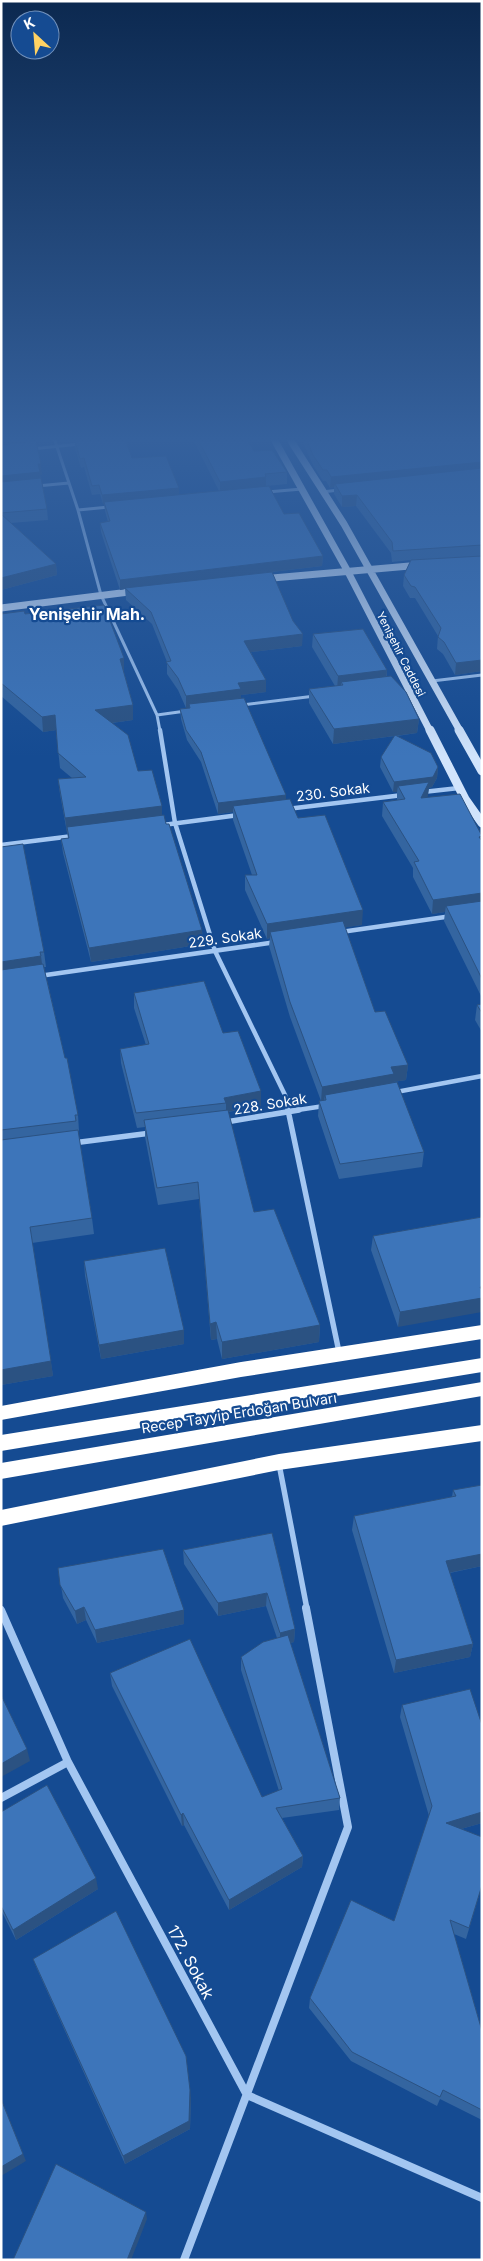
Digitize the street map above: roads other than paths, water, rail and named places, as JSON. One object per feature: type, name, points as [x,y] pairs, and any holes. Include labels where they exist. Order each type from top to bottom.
[{"type":"highway","points":[[1,1413],[140,1386],[339,1352],[482,1332]]},
{"type":"highway","name":"Recep Tayyip Erdoğan Bulvarı","points":[[1,1443],[355,1388],[482,1365]]},
{"type":"highway","name":"Recep Tayyip Erdoğan Bulvarı","points":[[1,1471],[482,1389]]},
{"type":"highway","points":[[1,1518],[279,1462],[482,1433]]},
{"type":"main road","name":"Yenişehir Caddesi","points":[[334,547],[459,788],[482,823]]},
{"type":"main road","name":"Yenişehir Caddesi","points":[[356,547],[482,771]]},
{"type":"main road","points":[[249,580],[347,570],[425,565]]},
{"type":"main road","points":[[1,608],[140,591]]},
{"type":"street","points":[[88,547],[101,595],[157,715],[175,823],[215,950],[285,1096],[339,1352]]},
{"type":"street","points":[[432,681],[482,675]]},
{"type":"street","points":[[396,686],[406,685]]},
{"type":"street","points":[[234,706],[320,695]]},
{"type":"street","points":[[157,715],[195,710]]},
{"type":"street","points":[[420,792],[459,788]]},
{"type":"street","name":"230. Sokak","points":[[283,810],[410,794]]},
{"type":"street","points":[[156,826],[244,814]]},
{"type":"street","points":[[1,845],[79,835]]},
{"type":"street","points":[[334,933],[462,914]]},
{"type":"street","name":"229. Sokak","points":[[30,977],[284,940]]},
{"type":"street","points":[[385,1094],[482,1076]]},
{"type":"street","name":"228. Sokak","points":[[216,1124],[327,1105]]},
{"type":"street","points":[[66,1143],[160,1132]]},
{"type":"street","points":[[184,2260],[348,1827],[279,1462]]},
{"type":"street","name":"172. Sokak","points":[[1,1610],[68,1762],[247,2095]]},
{"type":"street","points":[[1,1798],[68,1762]]},
{"type":"street","points":[[247,2095],[482,2198]]},
{"type":"district","name":"Yenişehir Mah.","points":[[87,614]]}]
